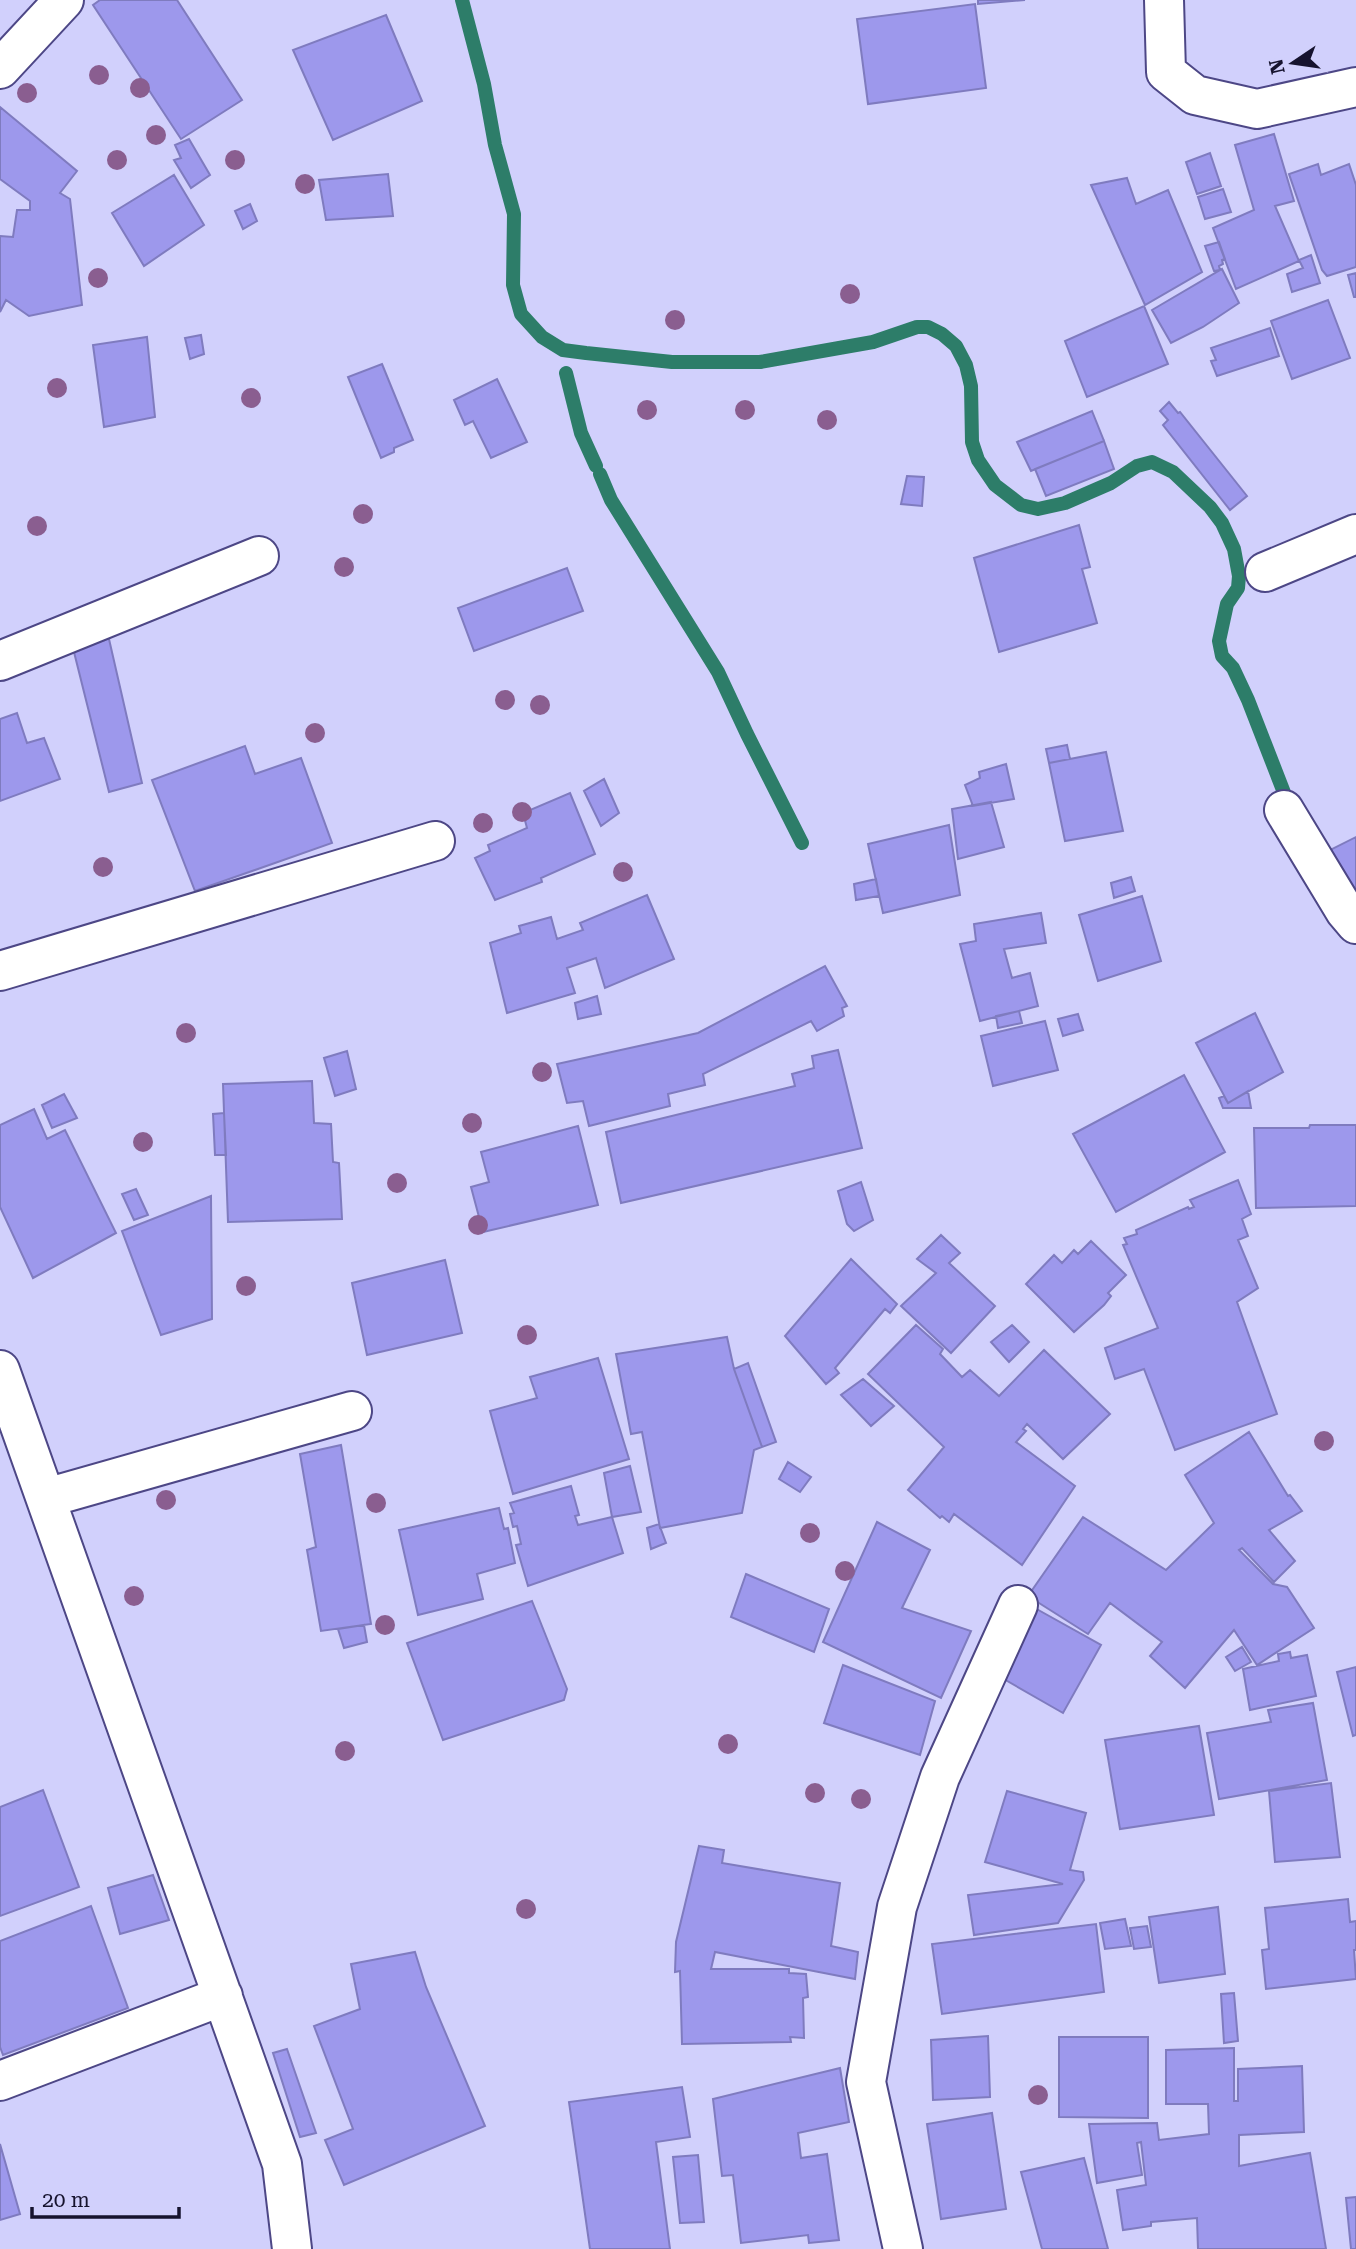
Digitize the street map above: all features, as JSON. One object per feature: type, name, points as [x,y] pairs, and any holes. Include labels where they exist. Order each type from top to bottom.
[{"type":"street","points":[[0,69],[64,0]]},
{"type":"street","points":[[1164,0],[1166,72],[1195,95],[1257,109],[1356,87]]},
{"type":"street","points":[[1265,572],[1356,534]]},
{"type":"street","points":[[0,661],[259,556]]},
{"type":"street","points":[[1284,810],[1345,911],[1356,924]]},
{"type":"street","points":[[0,971],[435,841]]},
{"type":"street","points":[[0,1370],[282,2164],[292,2249]]},
{"type":"street","points":[[46,1498],[352,1411]]},
{"type":"street","points":[[903,2249],[866,2082],[895,1920],[940,1777],[1018,1605]]},
{"type":"street","points":[[0,2081],[223,1996]]},
{"type":"building","points":[[100,0],[177,0],[242,100],[181,139],[93,5]]},
{"type":"building","points":[[978,0],[1025,0],[978,4]]},
{"type":"building","points":[[975,4],[986,88],[868,104],[857,19]]},
{"type":"building","points":[[386,15],[422,101],[333,140],[293,50]]},
{"type":"building","points":[[0,107],[77,171],[60,193],[70,199],[82,305],[29,316],[6,300],[0,312],[0,236],[13,237],[17,210],[30,210],[30,201],[0,179]]},
{"type":"building","points":[[1274,134],[1294,201],[1275,206],[1299,261],[1236,289],[1213,228],[1254,210],[1235,145]]},
{"type":"building","points":[[189,139],[210,175],[191,188],[174,160],[181,158],[175,145]]},
{"type":"building","points":[[1210,153],[1221,186],[1197,194],[1186,162]]},
{"type":"building","points":[[1318,164],[1321,175],[1349,164],[1356,185],[1356,267],[1327,276],[1322,270],[1289,174]]},
{"type":"building","points":[[388,174],[393,216],[326,220],[319,180]]},
{"type":"building","points":[[174,175],[204,225],[144,266],[112,213]]},
{"type":"building","points":[[1127,178],[1136,204],[1168,190],[1202,272],[1145,305],[1091,185]]},
{"type":"building","points":[[1223,189],[1231,212],[1205,219],[1198,197]]},
{"type":"building","points":[[250,204],[257,221],[243,229],[235,211]]},
{"type":"building","points":[[1219,242],[1225,259],[1219,266],[1220,270],[1214,271],[1205,246]]},
{"type":"building","points":[[1311,255],[1320,283],[1292,292],[1287,274],[1303,268],[1299,260]]},
{"type":"building","points":[[1222,269],[1239,303],[1203,327],[1171,343],[1152,310]]},
{"type":"building","points":[[1356,273],[1356,297],[1354,297],[1348,275]]},
{"type":"building","points":[[1328,300],[1350,358],[1292,379],[1271,321]]},
{"type":"building","points":[[1144,306],[1168,364],[1087,397],[1065,341]]},
{"type":"building","points":[[1270,328],[1279,356],[1217,376],[1211,361],[1216,360],[1211,348]]},
{"type":"building","points":[[201,335],[204,354],[190,359],[185,338]]},
{"type":"building","points":[[147,337],[155,417],[104,427],[93,345]]},
{"type":"building","points":[[382,364],[413,440],[394,448],[394,452],[381,458],[348,377]]},
{"type":"building","points":[[497,379],[527,442],[491,458],[473,421],[465,425],[454,400]]},
{"type":"building","points":[[1169,402],[1247,496],[1230,510],[1163,425],[1168,420],[1160,411]]},
{"type":"building","points":[[1092,411],[1104,441],[1031,471],[1017,442]]},
{"type":"building","points":[[1104,441],[1114,469],[1046,496],[1035,469]]},
{"type":"building","points":[[907,476],[924,477],[922,506],[901,504]]},
{"type":"building","points":[[1079,525],[1090,567],[1082,569],[1097,623],[999,652],[974,558]]},
{"type":"building","points":[[567,568],[583,611],[474,651],[458,608]]},
{"type":"building","points":[[106,626],[142,783],[109,792],[71,640]]},
{"type":"building","points":[[17,713],[27,743],[44,738],[60,779],[0,801],[0,719]]},
{"type":"building","points":[[1067,745],[1070,759],[1049,763],[1046,749]]},
{"type":"building","points":[[245,746],[255,774],[301,758],[332,843],[195,891],[152,780]]},
{"type":"building","points":[[1106,752],[1123,831],[1065,841],[1049,763]]},
{"type":"building","points":[[1006,764],[1014,799],[973,806],[965,785],[980,778],[979,772]]},
{"type":"building","points":[[604,779],[619,813],[601,826],[584,791]]},
{"type":"building","points":[[570,793],[595,854],[541,878],[542,882],[495,900],[475,858],[490,851],[488,845],[527,828],[523,813]]},
{"type":"building","points":[[991,802],[1004,847],[958,859],[952,809]]},
{"type":"building","points":[[949,825],[960,895],[883,913],[868,844]]},
{"type":"building","points":[[1356,837],[1356,906],[1320,855]]},
{"type":"building","points":[[1131,877],[1135,891],[1114,898],[1111,883]]},
{"type":"building","points":[[876,879],[879,896],[856,900],[854,884]]},
{"type":"building","points":[[647,895],[674,959],[605,988],[596,958],[567,968],[575,993],[507,1013],[490,943],[521,933],[519,926],[551,917],[557,939],[583,930],[580,923]]},
{"type":"building","points":[[1142,896],[1161,961],[1098,981],[1079,915]]},
{"type":"building","points":[[1041,913],[1046,943],[1004,949],[1012,978],[1030,973],[1038,1006],[980,1021],[960,944],[976,941],[974,924]]},
{"type":"building","points":[[825,966],[847,1006],[842,1008],[844,1016],[817,1031],[811,1021],[703,1074],[705,1085],[668,1094],[670,1106],[589,1126],[583,1101],[567,1103],[557,1064],[698,1033]]},
{"type":"building","points":[[597,996],[601,1014],[578,1019],[575,1003]]},
{"type":"building","points":[[1019,1011],[1022,1023],[998,1028],[996,1016]]},
{"type":"building","points":[[1255,1013],[1283,1072],[1228,1103],[1196,1043]]},
{"type":"building","points":[[1078,1014],[1083,1030],[1063,1036],[1058,1019]]},
{"type":"building","points":[[1045,1021],[1058,1070],[993,1086],[981,1036]]},
{"type":"building","points":[[838,1050],[862,1148],[621,1203],[606,1132],[795,1086],[792,1074],[814,1068],[812,1056]]},
{"type":"building","points":[[347,1051],[356,1089],[335,1096],[324,1058]]},
{"type":"building","points":[[1184,1075],[1225,1152],[1116,1212],[1073,1134]]},
{"type":"building","points":[[312,1081],[314,1123],[331,1124],[333,1162],[339,1163],[342,1219],[228,1222],[223,1084]]},
{"type":"building","points":[[1248,1091],[1251,1108],[1223,1108],[1219,1098],[1224,1096],[1228,1103]]},
{"type":"building","points":[[64,1094],[77,1118],[52,1128],[42,1105]]},
{"type":"building","points":[[34,1109],[47,1139],[65,1130],[116,1233],[33,1278],[0,1207],[0,1125]]},
{"type":"building","points":[[224,1113],[226,1155],[215,1155],[213,1114]]},
{"type":"building","points":[[1310,1125],[1356,1125],[1356,1206],[1256,1208],[1254,1128],[1309,1128]]},
{"type":"building","points":[[578,1126],[598,1205],[483,1232],[471,1187],[489,1182],[481,1152]]},
{"type":"building","points":[[1238,1180],[1251,1214],[1242,1219],[1248,1236],[1238,1240],[1258,1288],[1237,1302],[1277,1414],[1175,1450],[1144,1369],[1115,1379],[1105,1348],[1158,1328],[1123,1245],[1127,1244],[1124,1238],[1137,1234],[1136,1230],[1188,1207],[1194,1207],[1190,1200]]},
{"type":"building","points":[[861,1182],[873,1220],[854,1231],[847,1224],[838,1191]]},
{"type":"building","points":[[136,1189],[148,1215],[134,1220],[122,1194]]},
{"type":"building","points":[[211,1196],[212,1319],[161,1335],[122,1231]]},
{"type":"building","points":[[941,1235],[960,1253],[949,1263],[995,1306],[951,1353],[901,1306],[936,1273],[917,1259]]},
{"type":"building","points":[[1091,1241],[1126,1275],[1108,1293],[1111,1296],[1104,1305],[1074,1332],[1026,1284],[1054,1255],[1062,1263],[1074,1250],[1078,1254]]},
{"type":"building","points":[[851,1259],[897,1304],[890,1313],[885,1309],[835,1368],[839,1373],[826,1384],[785,1336]]},
{"type":"building","points":[[445,1260],[462,1333],[367,1355],[352,1283]]},
{"type":"building","points":[[916,1325],[943,1349],[940,1354],[962,1377],[970,1370],[999,1396],[1044,1350],[1110,1414],[1063,1459],[1027,1424],[1023,1429],[1026,1431],[1016,1442],[1075,1486],[1022,1565],[954,1514],[949,1522],[942,1516],[940,1518],[908,1490],[944,1447],[868,1374]]},
{"type":"building","points":[[1012,1325],[1029,1342],[1009,1362],[991,1342]]},
{"type":"building","points":[[727,1337],[734,1369],[762,1447],[754,1450],[742,1513],[660,1528],[642,1432],[631,1434],[616,1354]]},
{"type":"building","points":[[598,1358],[629,1459],[513,1494],[490,1411],[537,1398],[530,1377]]},
{"type":"building","points":[[748,1363],[776,1442],[762,1447],[734,1369]]},
{"type":"building","points":[[863,1379],[894,1406],[871,1426],[841,1395]]},
{"type":"building","points":[[1249,1432],[1288,1496],[1290,1495],[1302,1511],[1269,1530],[1295,1561],[1274,1582],[1242,1548],[1239,1550],[1273,1584],[1287,1587],[1314,1628],[1257,1665],[1234,1630],[1185,1688],[1150,1656],[1162,1642],[1110,1603],[1088,1634],[1028,1596],[1083,1517],[1166,1570],[1214,1523],[1185,1475]]},
{"type":"building","points":[[341,1445],[371,1624],[321,1631],[307,1550],[316,1547],[300,1454]]},
{"type":"building","points":[[788,1462],[811,1477],[800,1492],[779,1479]]},
{"type":"building","points":[[630,1466],[641,1512],[612,1517],[604,1473]]},
{"type":"building","points":[[571,1486],[579,1515],[575,1516],[578,1525],[612,1517],[623,1553],[528,1586],[516,1545],[521,1544],[517,1526],[513,1527],[510,1514],[514,1513],[510,1503]]},
{"type":"building","points":[[499,1508],[504,1529],[508,1528],[515,1563],[477,1574],[483,1599],[418,1615],[399,1530]]},
{"type":"building","points":[[877,1522],[930,1550],[902,1608],[971,1631],[941,1698],[823,1642]]},
{"type":"building","points":[[659,1524],[666,1543],[651,1549],[647,1528]]},
{"type":"building","points":[[746,1574],[829,1609],[814,1652],[731,1617]]},
{"type":"building","points":[[532,1601],[567,1689],[564,1700],[443,1740],[407,1643]]},
{"type":"building","points":[[1033,1607],[1101,1645],[1063,1713],[995,1674]]},
{"type":"building","points":[[364,1625],[367,1642],[344,1648],[338,1629]]},
{"type":"building","points":[[1242,1647],[1251,1662],[1235,1671],[1226,1657]]},
{"type":"building","points":[[1290,1652],[1291,1658],[1307,1655],[1316,1696],[1250,1710],[1243,1669],[1279,1661],[1278,1654]]},
{"type":"building","points":[[843,1665],[935,1701],[920,1755],[824,1723]]},
{"type":"building","points":[[1356,1667],[1356,1735],[1353,1736],[1337,1672]]},
{"type":"building","points":[[1313,1703],[1327,1780],[1219,1799],[1207,1733],[1271,1722],[1268,1710]]},
{"type":"building","points":[[1199,1726],[1214,1815],[1120,1829],[1105,1740]]},
{"type":"building","points":[[1331,1783],[1340,1857],[1275,1862],[1269,1791]]},
{"type":"building","points":[[43,1790],[79,1887],[0,1916],[0,1807]]},
{"type":"building","points":[[1007,1791],[1086,1813],[1070,1870],[1083,1872],[1084,1880],[1058,1923],[974,1935],[968,1895],[1063,1884],[985,1862]]},
{"type":"building","points":[[699,1846],[724,1850],[722,1863],[840,1883],[831,1946],[858,1952],[855,1979],[715,1952],[711,1969],[789,1969],[789,1973],[806,1974],[808,1997],[803,1998],[804,2038],[790,2037],[791,2042],[682,2044],[680,1971],[675,1972],[676,1942]]},
{"type":"building","points":[[153,1875],[169,1920],[120,1934],[108,1888]]},
{"type":"building","points":[[1348,1899],[1350,1922],[1356,1921],[1356,1979],[1266,1989],[1262,1950],[1269,1949],[1265,1908]]},
{"type":"building","points":[[91,1906],[128,2008],[3,2055],[0,2047],[0,1941]]},
{"type":"building","points":[[1218,1907],[1225,1974],[1159,1983],[1149,1917]]},
{"type":"building","points":[[1125,1919],[1131,1946],[1105,1949],[1100,1923]]},
{"type":"building","points":[[1096,1924],[1104,1992],[942,2014],[932,1944]]},
{"type":"building","points":[[1147,1926],[1151,1947],[1134,1949],[1130,1928]]},
{"type":"building","points":[[415,1952],[426,1987],[485,2126],[344,2185],[325,2140],[353,2129],[314,2026],[360,2009],[351,1964]]},
{"type":"building","points":[[1234,1993],[1238,2041],[1224,2043],[1221,1994]]},
{"type":"building","points":[[988,2036],[990,2097],[933,2100],[931,2040]]},
{"type":"building","points":[[1059,2037],[1148,2037],[1148,2118],[1059,2117]]},
{"type":"building","points":[[1234,2048],[1234,2101],[1238,2101],[1238,2069],[1302,2066],[1304,2132],[1239,2135],[1239,2166],[1310,2153],[1326,2249],[1198,2249],[1197,2218],[1151,2222],[1151,2226],[1123,2230],[1117,2190],[1146,2185],[1141,2142],[1137,2143],[1142,2175],[1097,2183],[1089,2124],[1157,2123],[1159,2140],[1209,2134],[1208,2104],[1166,2104],[1166,2050]]},
{"type":"building","points":[[287,2049],[316,2133],[300,2137],[273,2053]]},
{"type":"building","points":[[840,2068],[849,2122],[798,2133],[801,2158],[827,2154],[839,2240],[809,2243],[808,2235],[741,2243],[733,2175],[722,2176],[713,2099]]},
{"type":"building","points":[[682,2087],[690,2137],[656,2142],[670,2249],[590,2249],[569,2102]]},
{"type":"building","points":[[992,2113],[1006,2209],[941,2219],[927,2124]]},
{"type":"building","points":[[0,2144],[20,2214],[0,2220]]},
{"type":"building","points":[[698,2155],[704,2222],[680,2223],[673,2157]]},
{"type":"building","points":[[1084,2158],[1108,2249],[1042,2249],[1021,2172]]},
{"type":"building","points":[[1356,2197],[1356,2249],[1351,2249],[1346,2198]]},
{"type":"waterway","points":[[462,0],[484,84],[495,145],[514,214],[513,285],[521,314],[542,337],[563,350],[586,353],[672,362],[760,362],[873,342],[917,327],[928,327],[956,346],[966,365],[971,386],[972,442],[978,460],[995,485],[1021,505],[1038,509],[1065,503],[1111,483],[1137,466],[1152,462],[1173,472],[1210,507],[1222,523],[1234,549],[1239,576],[1238,588],[1227,604],[1219,641],[1222,656],[1233,668],[1248,700],[1290,808]]},
{"type":"waterway","points":[[566,373],[581,433],[596,466]]},
{"type":"waterway","points":[[600,474],[611,500],[718,672],[802,843]]}]
